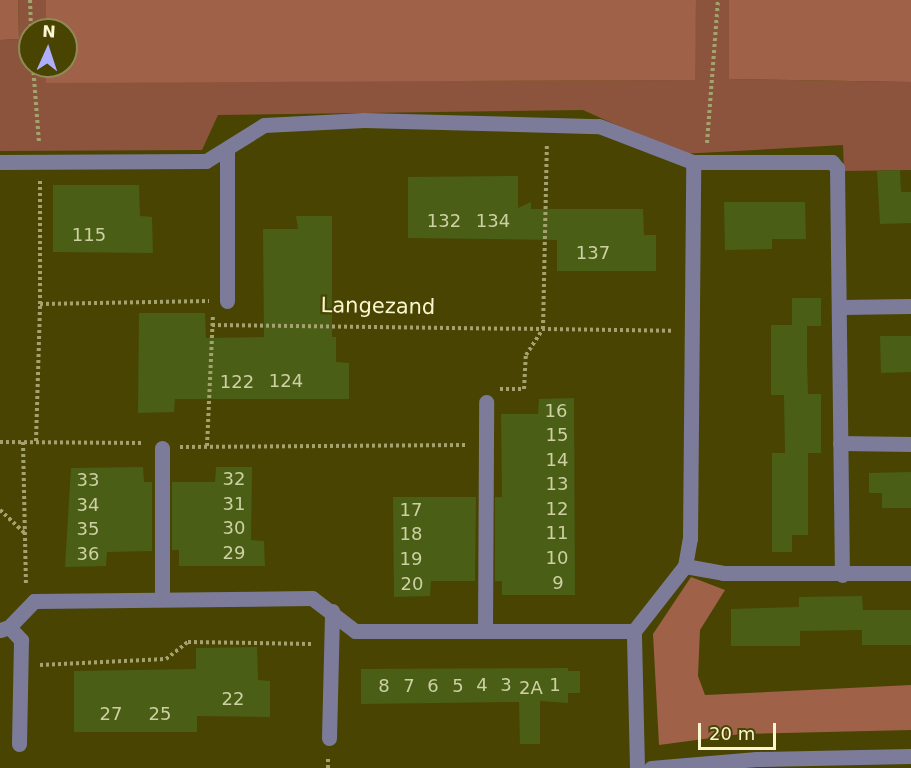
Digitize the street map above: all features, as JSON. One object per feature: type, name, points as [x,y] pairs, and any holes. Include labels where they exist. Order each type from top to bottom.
[{"type":"street","points":[[0,162],[206,162],[227,151],[264,125],[364,120],[599,126],[699,163],[832,162],[837,168],[841,308],[842,575]]},
{"type":"street","points":[[227,151],[227,301]]},
{"type":"street","points":[[637,768],[634,631],[685,566],[690,539],[690,332],[699,163]]},
{"type":"street","points":[[841,308],[911,306]]},
{"type":"street","points":[[485,630],[486,402]]},
{"type":"street","points":[[840,443],[911,444]]},
{"type":"street","points":[[162,448],[162,598]]},
{"type":"street","points":[[685,566],[723,573],[842,575],[911,573]]},
{"type":"street","points":[[19,744],[21,640],[4,628],[34,601],[312,598],[332,611],[355,631],[634,631]]},
{"type":"street","points":[[328,738],[332,611]]},
{"type":"street","points":[[651,768],[758,759],[911,756]]},
{"type":"path","points":[[30,0],[31,18]]},
{"type":"path","points":[[699,163],[718,0]]},
{"type":"path","points":[[34,78],[40,162],[40,304],[36,441]]},
{"type":"path","points":[[486,402],[480,388],[524,389],[526,355],[543,329],[548,125]]},
{"type":"path","points":[[40,304],[227,301]]},
{"type":"path","points":[[207,446],[212,317],[227,301]]},
{"type":"path","name":"Langezand","points":[[212,326],[690,332]]},
{"type":"path","points":[[0,442],[131,440],[162,448],[485,445]]},
{"type":"path","points":[[23,442],[26,582],[34,601]]},
{"type":"path","points":[[0,510],[24,533]]},
{"type":"path","points":[[21,666],[166,659],[188,642],[331,644]]},
{"type":"shaded area","points":[[0,0],[18,0],[18,39],[0,40]]},
{"type":"shaded area","points":[[18,0],[46,0],[46,18],[18,18]]},
{"type":"shaded area","points":[[46,0],[696,0],[695,80],[46,83],[46,78],[78,78],[78,18],[46,18]]},
{"type":"shaded area","points":[[696,0],[729,0],[729,79],[911,82],[911,170],[844,171],[843,145],[681,154],[583,110],[218,115],[202,150],[0,151],[0,40],[18,39],[18,78],[46,78],[46,82],[694,80]]},
{"type":"shaded area","points":[[729,0],[911,0],[911,82],[729,79]]},
{"type":"shaded area","points":[[691,577],[725,590],[700,630],[698,676],[705,695],[911,685],[911,730],[741,734],[659,745],[653,634]]},
{"type":"building","points":[[900,170],[901,192],[911,192],[911,223],[880,224],[877,171]]},
{"type":"building","points":[[518,176],[518,208],[531,202],[531,209],[643,209],[644,235],[656,235],[656,271],[557,271],[557,240],[408,238],[408,177]]},
{"type":"building","points":[[53,185],[139,185],[140,216],[152,217],[153,253],[53,252]]},
{"type":"building","points":[[724,202],[805,202],[806,239],[772,239],[772,249],[725,250]]},
{"type":"building","points":[[296,216],[332,216],[332,337],[336,337],[336,362],[349,363],[349,399],[175,399],[174,412],[138,413],[139,313],[205,313],[206,338],[264,337],[263,229],[298,229]]},
{"type":"building","points":[[792,298],[821,298],[821,326],[807,326],[807,362],[808,394],[821,394],[821,453],[808,453],[808,535],[792,535],[792,552],[772,552],[772,453],[785,453],[784,395],[771,395],[771,325],[792,325]]},
{"type":"building","points":[[880,336],[911,336],[911,372],[881,373]]},
{"type":"building","points":[[574,398],[575,595],[502,595],[502,581],[495,581],[495,497],[502,497],[501,414],[538,414],[539,399]]},
{"type":"building","points":[[143,467],[144,482],[152,482],[152,551],[107,552],[106,566],[65,567],[71,468]]},
{"type":"building","points":[[216,467],[252,467],[251,540],[264,541],[265,566],[179,566],[179,550],[172,550],[172,482],[215,482]]},
{"type":"building","points":[[911,472],[911,508],[882,508],[882,493],[869,493],[869,473]]},
{"type":"building","points":[[393,497],[476,497],[475,581],[431,581],[430,596],[394,597]]},
{"type":"building","points":[[862,596],[863,610],[911,610],[911,645],[862,645],[862,630],[800,631],[800,646],[731,646],[731,609],[799,607],[799,597]]},
{"type":"building","points":[[257,647],[258,680],[270,681],[270,717],[197,716],[197,732],[74,732],[74,671],[196,669],[196,648]]},
{"type":"building","points":[[568,668],[568,671],[580,671],[580,693],[568,693],[568,703],[540,701],[540,744],[520,744],[519,702],[361,704],[361,669]]}]
